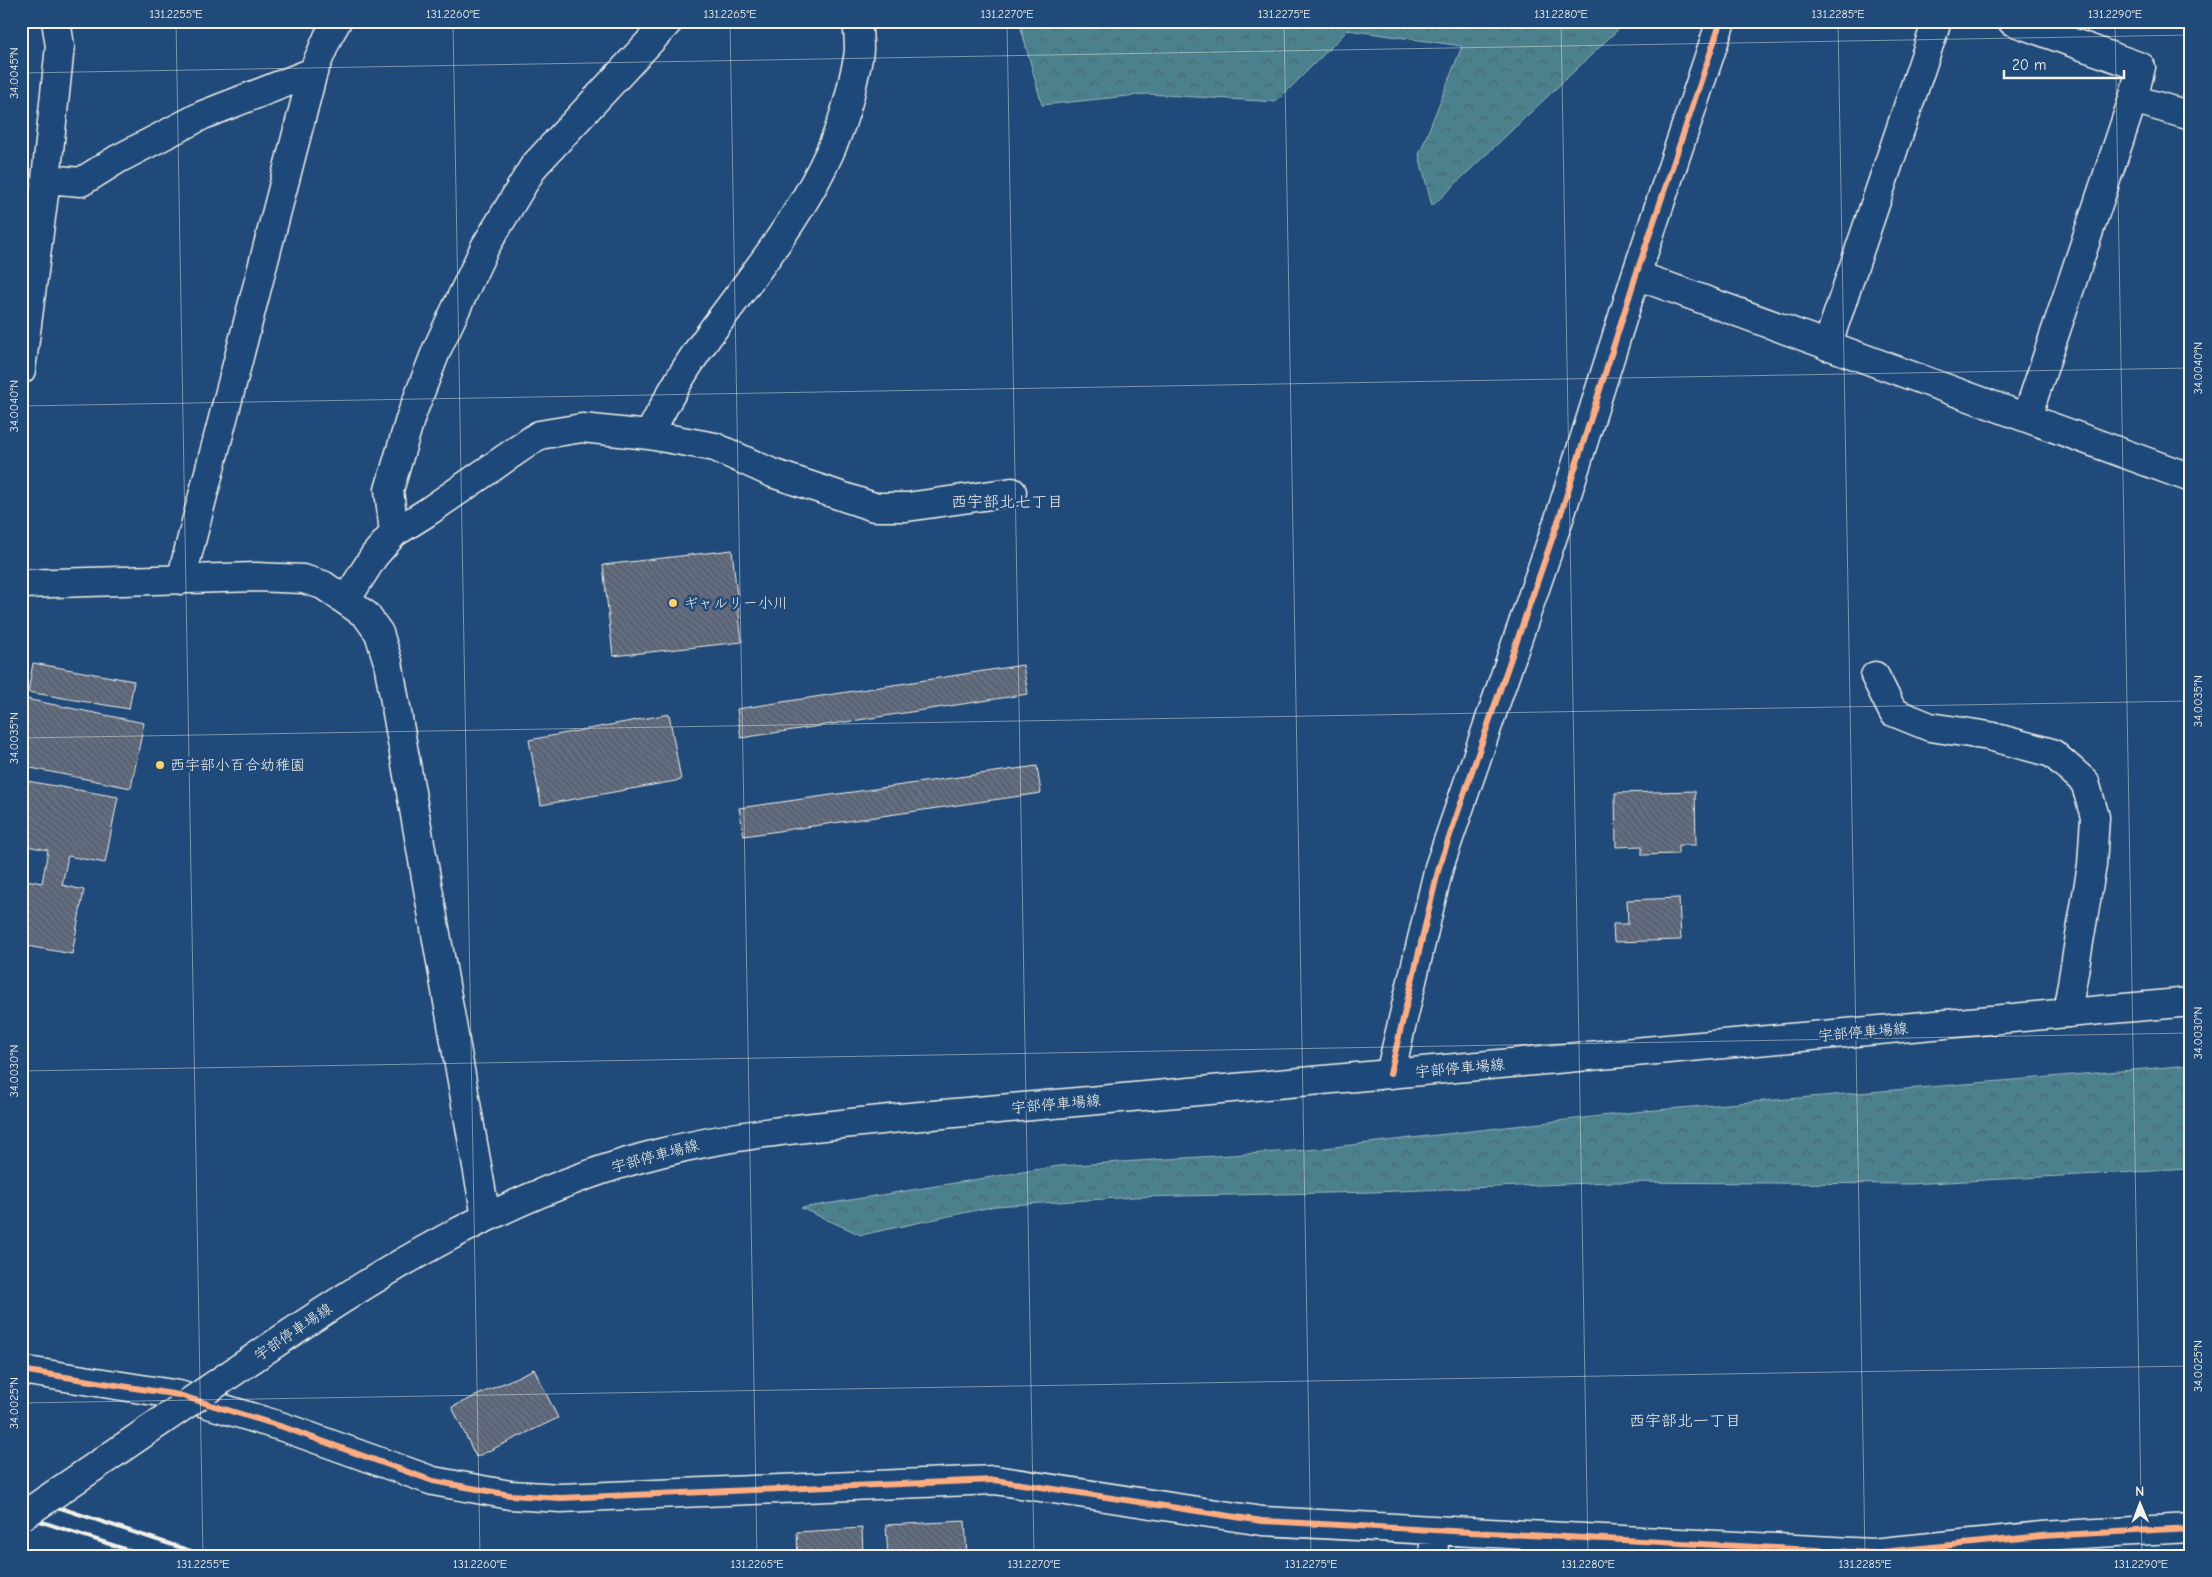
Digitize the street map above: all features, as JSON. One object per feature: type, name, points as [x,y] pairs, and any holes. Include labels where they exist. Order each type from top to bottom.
[{"type":"street","points":[[21,370],[46,179],[60,46],[56,21]]},
{"type":"street","points":[[181,580],[313,72],[337,21]]},
{"type":"street","points":[[394,533],[389,490],[411,416],[437,349],[485,248],[534,166],[668,21]]},
{"type":"street","points":[[649,436],[662,409],[708,336],[746,288],[812,187],[834,146],[847,109],[859,49],[857,21]]},
{"type":"street","points":[[1390,1074],[1439,867],[1561,513],[1636,275],[1721,21]]},
{"type":"street","points":[[1827,346],[1938,21]]},
{"type":"street","points":[[2012,21],[2141,67],[2133,99],[2027,417]]},
{"type":"street","points":[[46,179],[81,182],[118,159],[203,115],[313,72]]},
{"type":"street","points":[[2133,99],[2191,116]]},
{"type":"street","points":[[1636,275],[2191,478]]},
{"type":"street","points":[[346,600],[374,556],[394,533],[539,435],[582,428],[649,436],[715,447],[772,472],[874,507],[907,508],[1012,492]]},
{"type":"street","points":[[21,584],[256,577],[303,579],[323,586],[366,615],[379,633],[388,662],[486,1217]]},
{"type":"street","points":[[1875,676],[1893,712],[1930,727],[1989,736],[2052,753],[2086,782],[2096,817],[2092,865],[2067,1013]]},
{"type":"street","name":"宇部停車場線","points":[[21,1518],[329,1306],[486,1217],[577,1179],[659,1153],[747,1134],[910,1117],[2191,1002]]},
{"type":"street","points":[[21,1370],[179,1395],[283,1427],[433,1481],[510,1495],[561,1498],[995,1480],[1262,1522],[1434,1544],[1872,1553],[2042,1536],[2191,1528]]},
{"type":"green space","points":[[1019,21],[1627,21],[1432,206],[1419,155],[1462,46],[1348,30],[1276,102],[1147,94],[1042,105]]},
{"type":"green space","points":[[2191,1065],[2191,1169],[1910,1184],[1613,1182],[1374,1192],[1134,1197],[996,1206],[861,1235],[801,1208],[1059,1166],[1308,1150],[1644,1111]]},
{"type":"building","name":"ギャルリー小川","points":[[732,550],[742,642],[613,656],[603,565]]},
{"type":"building","points":[[33,663],[134,681],[129,709],[28,692]]},
{"type":"building","points":[[1023,665],[1028,694],[741,738],[737,709]]},
{"type":"building","points":[[26,699],[144,723],[131,788],[21,766],[21,723]]},
{"type":"building","points":[[669,714],[681,780],[541,805],[529,740]]},
{"type":"building","points":[[1037,766],[1041,793],[744,836],[739,808]]},
{"type":"building","points":[[21,780],[118,797],[105,863],[68,856],[62,885],[84,890],[72,954],[21,945],[21,879],[42,883],[48,850],[21,845]]},
{"type":"building","points":[[1695,791],[1696,845],[1678,845],[1678,854],[1642,855],[1642,846],[1616,847],[1615,793]]},
{"type":"building","points":[[1679,898],[1681,940],[1614,942],[1613,924],[1628,924],[1627,900]]},
{"type":"building","points":[[534,1369],[558,1418],[476,1457],[452,1407]]},
{"type":"building","points":[[965,1521],[967,1556],[888,1556],[886,1525]]},
{"type":"building","points":[[862,1528],[863,1556],[798,1556],[797,1532]]},
{"type":"railway","points":[[21,1495],[206,1556]]},
{"type":"railway","points":[[21,1515],[146,1556]]},
{"type":"cycle path","points":[[1390,1074],[1439,867],[1561,513],[1636,275],[1721,21]]},
{"type":"cycle path","points":[[21,1370],[179,1395],[283,1427],[433,1481],[510,1495],[561,1498],[995,1480],[1262,1521],[1872,1553],[2042,1536],[2191,1528]]},
{"type":"place","name":"ギャルリー小川","points":[[673,603]]},
{"type":"place","name":"西宇部小百合幼稚園","points":[[160,765]]},
{"type":"district","name":"西宇部北七丁目","points":[[1007,502]]},
{"type":"district","name":"西宇部北一丁目","points":[[1685,1421]]}]
